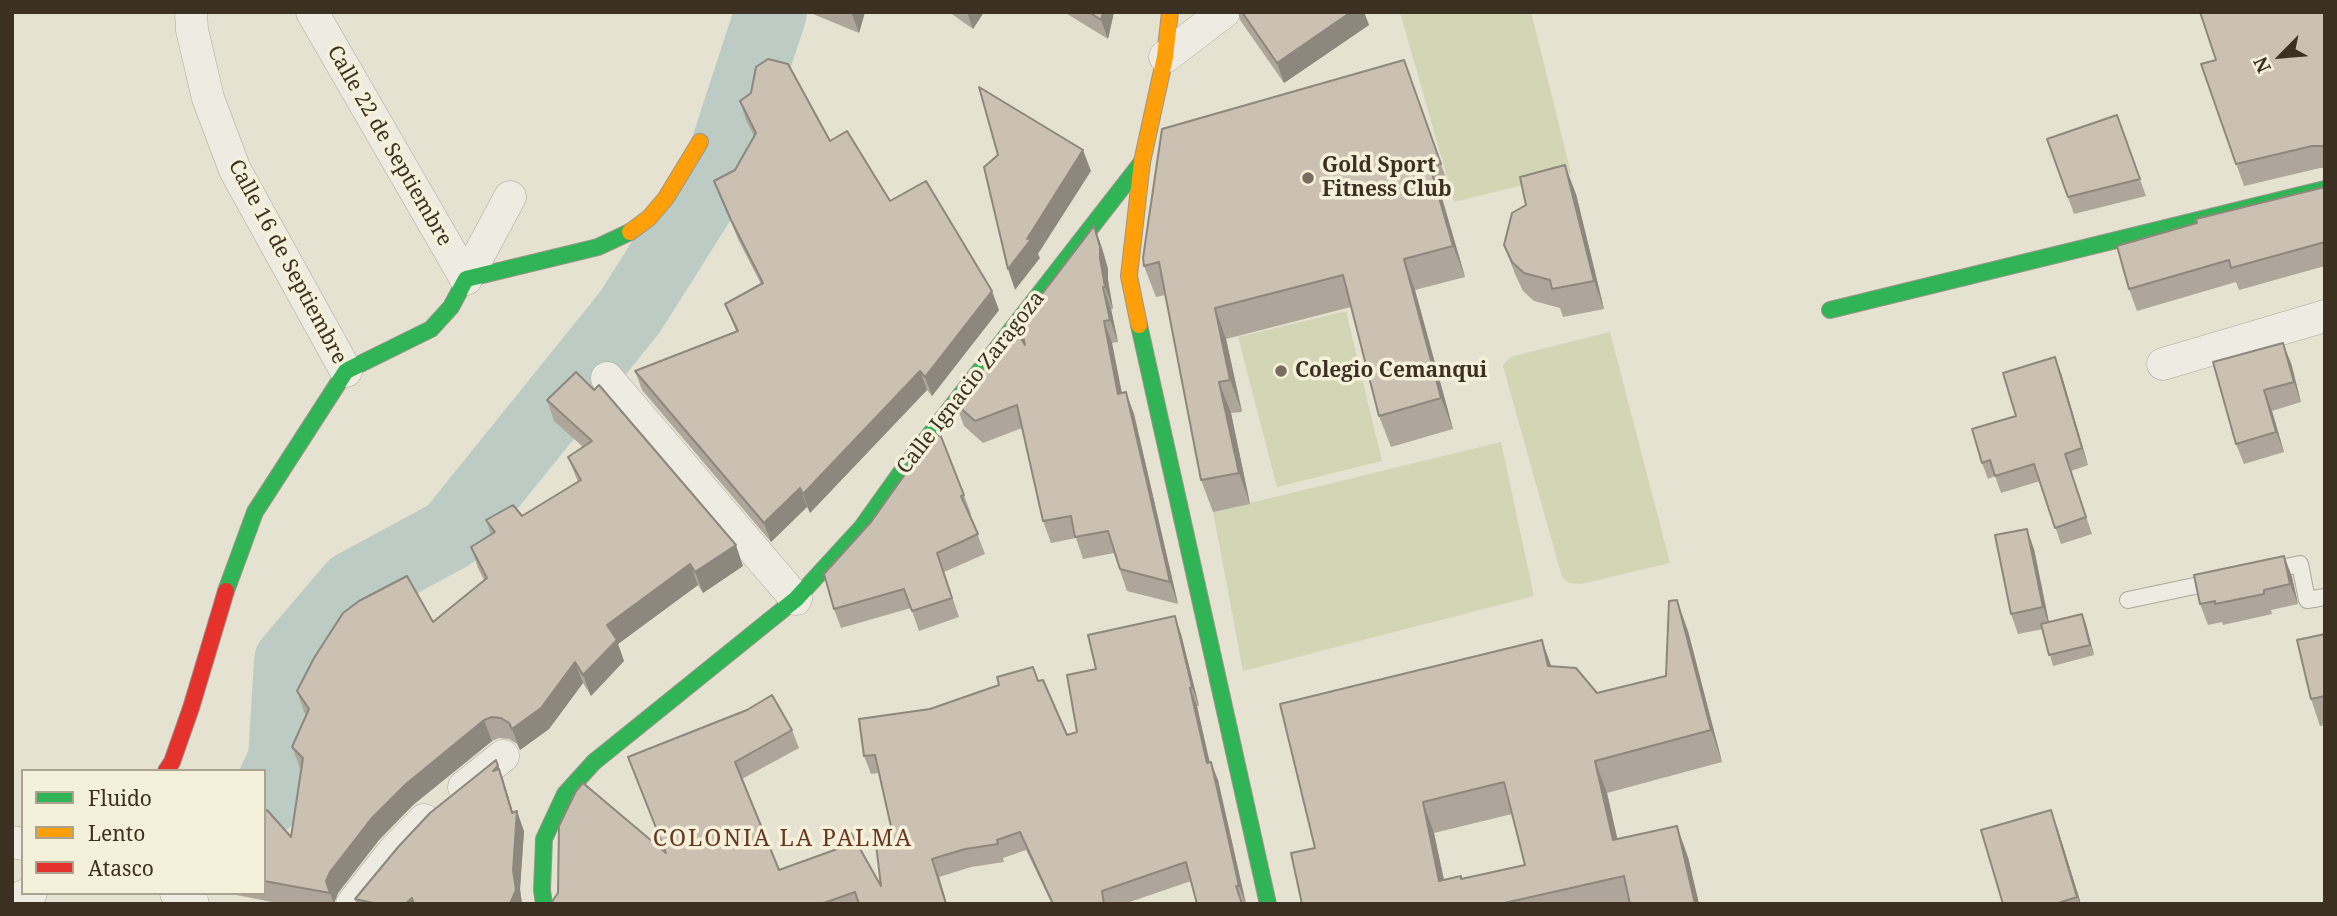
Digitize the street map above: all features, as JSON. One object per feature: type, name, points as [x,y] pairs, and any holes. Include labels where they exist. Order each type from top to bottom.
[{"type":"street","name":"Calle 16 de Septiembre","points":[[167,769],[191,708],[232,569],[255,512],[346,371],[235,170],[208,98],[192,30],[191,12]]},
{"type":"street","name":"Calle 22 de Septiembre","points":[[312,12],[466,279]]},
{"type":"street","points":[[1170,12],[1165,57],[1142,162],[1129,276],[1268,904]]},
{"type":"street","points":[[1165,57],[1224,12]]},
{"type":"street","points":[[466,279],[598,247],[626,235],[649,218],[666,198],[700,142]]},
{"type":"street","name":"Calle Ignacio Zaragoza","points":[[544,904],[544,839],[565,794],[594,762],[796,599],[862,527],[907,464],[1142,162]]},
{"type":"street","points":[[1830,310],[2325,189]]},
{"type":"street","points":[[346,371],[431,329],[451,307],[510,197]]},
{"type":"street","points":[[2162,364],[2325,316]]},
{"type":"street","points":[[607,378],[796,599]]},
{"type":"street","points":[[352,904],[392,853],[425,819],[503,756]]},
{"type":"lane","points":[[2128,600],[2300,564],[2307,600],[2325,597]]},
{"type":"green space","points":[[1400,12],[1531,12],[1571,173],[1454,202]]},
{"type":"green space","points":[[1346,311],[1382,461],[1277,487],[1238,337]]},
{"type":"green space","points":[[1610,332],[1670,563],[1581,584],[1569,583],[1562,577],[1503,366],[1514,356]]},
{"type":"green space","points":[[1501,442],[1534,596],[1243,671],[1213,512]]},
{"type":"building","points":[[1089,12],[1103,12],[1101,20]]},
{"type":"building","points":[[1242,12],[1351,12],[1277,63]]},
{"type":"building","points":[[2200,12],[2325,12],[2325,147],[2312,146],[2236,164],[2201,64],[2216,60]]},
{"type":"building","points":[[768,59],[788,64],[830,141],[847,131],[890,201],[926,181],[992,291],[925,377],[920,371],[803,494],[800,488],[764,523],[635,371],[738,331],[725,304],[763,283],[714,181],[735,170],[756,133],[740,101],[751,93],[756,67]]},
{"type":"building","points":[[1404,60],[1441,164],[1430,166],[1453,246],[1404,259],[1441,398],[1379,416],[1343,275],[1215,308],[1230,380],[1219,382],[1239,473],[1201,480],[1159,262],[1144,266],[1143,258],[1162,129]]},
{"type":"building","points":[[979,87],[1083,150],[1027,239],[1032,238],[1008,269],[984,167],[998,155]]},
{"type":"building","points":[[2117,115],[2140,179],[2068,197],[2047,139]]},
{"type":"building","points":[[1565,165],[1594,281],[1552,289],[1550,280],[1524,273],[1512,262],[1504,245],[1512,213],[1526,205],[1520,177]]},
{"type":"building","points":[[2325,187],[2325,242],[2231,268],[2229,260],[2129,289],[2117,246],[2197,223],[2196,219]]},
{"type":"building","points":[[1094,226],[1100,247],[1103,287],[1110,320],[1104,321],[1118,394],[1126,392],[1170,582],[1120,569],[1108,531],[1075,537],[1071,516],[1043,521],[1017,405],[975,421],[956,404],[1015,329],[1025,345],[1020,323]]},
{"type":"building","points":[[2283,343],[2294,382],[2264,390],[2276,432],[2236,444],[2213,362]]},
{"type":"building","points":[[2055,357],[2082,448],[2065,454],[2086,517],[2055,528],[2034,464],[1995,476],[1990,460],[1982,463],[1972,429],[2016,416],[2003,373]]},
{"type":"building","points":[[576,372],[594,390],[599,385],[736,545],[695,572],[690,564],[607,625],[617,640],[583,675],[575,662],[541,708],[512,729],[509,723],[501,718],[484,720],[406,784],[371,819],[330,872],[326,881],[330,893],[266,881],[266,811],[291,837],[303,758],[292,747],[309,709],[297,691],[314,658],[343,613],[359,601],[407,576],[433,622],[487,578],[471,547],[495,532],[486,520],[513,505],[522,516],[581,480],[568,457],[592,441],[547,400]]},
{"type":"building","points":[[940,434],[964,495],[961,496],[978,534],[937,553],[952,598],[912,611],[904,589],[834,609],[824,574],[871,522],[916,459]]},
{"type":"building","points":[[2027,529],[2043,607],[2011,614],[1995,535]]},
{"type":"building","points":[[2284,556],[2290,584],[2264,590],[2264,594],[2215,604],[2215,601],[2200,604],[2194,575]]},
{"type":"building","points":[[1677,600],[1711,730],[1595,761],[1613,840],[1677,826],[1695,904],[1630,904],[1624,876],[1500,904],[1302,904],[1291,853],[1315,848],[1280,704],[1542,640],[1548,666],[1576,668],[1597,693],[1666,676],[1669,601]],"holes":[[[1504,782],[1525,865],[1439,881],[1423,802]]]},
{"type":"building","points":[[2082,614],[2090,645],[2049,655],[2041,624]]},
{"type":"building","points":[[1175,616],[1207,763],[1211,762],[1242,904],[1197,904],[1186,862],[1102,891],[1104,904],[1053,904],[1020,832],[997,840],[998,844],[965,849],[932,859],[946,904],[859,904],[855,892],[821,904],[549,904],[558,893],[559,826],[576,791],[583,783],[666,853],[628,757],[747,710],[772,695],[792,730],[735,762],[779,870],[840,848],[837,839],[851,833],[881,886],[875,836],[892,831],[875,755],[864,756],[859,719],[930,709],[999,685],[997,677],[1033,667],[1038,681],[1043,680],[1067,735],[1077,732],[1067,675],[1096,669],[1088,635]]},
{"type":"building","points":[[2325,634],[2325,696],[2311,699],[2297,640]]},
{"type":"building","points":[[496,760],[498,766],[493,771],[499,769],[512,813],[517,811],[513,870],[516,890],[510,904],[414,904],[412,898],[405,904],[378,904],[355,899],[430,813]]},
{"type":"building","points":[[2051,810],[2077,897],[2055,904],[2003,904],[1981,830]]},
{"type":"waterway","points":[[266,798],[284,760],[290,661],[353,587],[451,534],[630,312],[719,171],[771,12]]},
{"type":"traffic: fast","points":[[544,904],[544,839],[565,794],[594,762],[796,599],[862,527],[907,464],[1142,162]]},
{"type":"traffic: fast","points":[[1830,310],[2325,189]]},
{"type":"traffic: fast","points":[[226,591],[255,512],[346,371],[431,329],[451,307],[466,279],[598,247],[630,232]]},
{"type":"traffic: fast","points":[[1139,325],[1268,904]]},
{"type":"traffic: slow","points":[[1139,325],[1129,276],[1142,162],[1165,57],[1170,12]]},
{"type":"traffic: slow","points":[[630,232],[649,218],[666,198],[700,142]]},
{"type":"traffic: jam","points":[[167,769],[191,708],[226,591]]},
{"type":"place","name":"Gold Sport Fitness Club","points":[[1308,178]]},
{"type":"place","name":"Colegio Cemanqui","points":[[1281,371]]},
{"type":"district","name":"COLONIA LA PALMA","points":[[783,839]]}]
